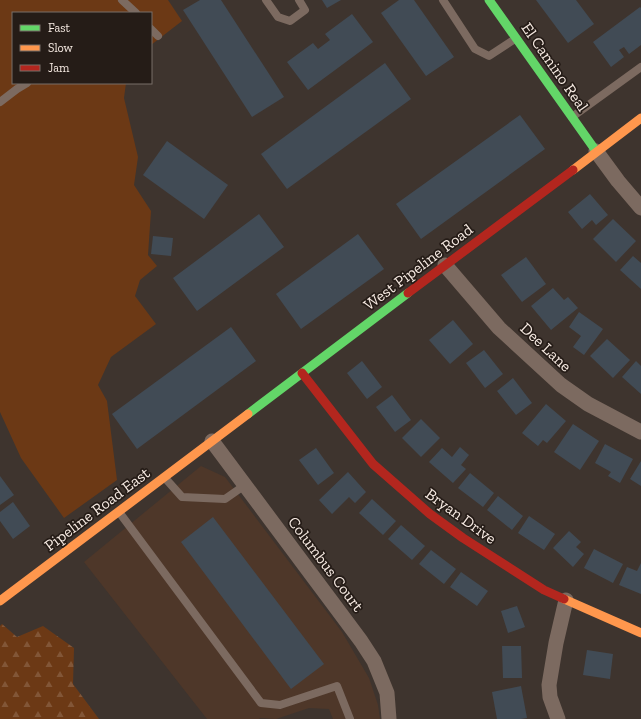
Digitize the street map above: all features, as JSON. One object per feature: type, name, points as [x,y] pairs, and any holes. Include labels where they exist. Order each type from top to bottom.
[{"type":"main road","name":"El Camino Real","points":[[489,0],[596,151]]},
{"type":"main road","name":"West Pipeline Road","points":[[212,441],[641,118]]},
{"type":"main road","name":"Bryan Drive","points":[[302,373],[373,464],[430,514],[463,538],[544,590],[641,633]]},
{"type":"main road","name":"Pipeline Road East","points":[[0,602],[212,441]]},
{"type":"street","points":[[596,151],[618,181],[641,208]]},
{"type":"street","name":"Dee Lane","points":[[445,266],[499,328],[561,385],[588,404],[641,432]]},
{"type":"street","name":"Columbus Court","points":[[212,441],[361,641],[374,661],[386,694],[389,719]]},
{"type":"street","points":[[558,719],[550,697],[549,685],[556,643],[566,600]]},
{"type":"lane","points":[[122,0],[135,12]]},
{"type":"lane","points":[[266,0],[278,18],[290,21],[305,10],[299,0]]},
{"type":"lane","points":[[443,0],[475,49],[489,56],[516,39]]},
{"type":"lane","points":[[152,30],[158,36]]},
{"type":"lane","points":[[572,117],[641,67]]},
{"type":"lane","points":[[0,102],[25,84]]},
{"type":"lane","points":[[165,477],[182,497],[225,499],[245,485]]},
{"type":"lane","points":[[119,512],[261,703],[280,705],[338,686],[350,719]]},
{"type":"shaded area","points":[[201,466],[225,477],[342,632],[369,678],[378,705],[380,719],[333,719],[329,709],[309,708],[276,719],[207,719],[84,562]]},
{"type":"green space","points":[[0,0],[168,0],[182,21],[152,44],[152,12],[12,12],[12,84],[126,84],[124,98],[138,157],[134,185],[151,211],[148,255],[157,266],[140,280],[135,296],[156,324],[111,357],[98,385],[107,401],[117,480],[64,518],[21,458],[0,412]]},
{"type":"green space","points":[[2,624],[17,637],[43,626],[74,648],[73,684],[99,719],[0,719],[0,626]]},
{"type":"building","points":[[200,0],[221,0],[284,97],[252,117],[183,10]]},
{"type":"building","points":[[322,0],[341,0],[327,8]]},
{"type":"building","points":[[399,0],[414,0],[454,57],[426,76],[381,13]]},
{"type":"building","points":[[536,0],[576,0],[594,24],[568,43]]},
{"type":"building","points":[[640,7],[641,45],[629,54],[624,47],[619,50],[624,57],[611,67],[593,42]]},
{"type":"building","points":[[352,14],[373,42],[308,90],[287,62],[313,43],[318,49],[330,40],[325,34]]},
{"type":"building","points":[[385,63],[411,99],[287,189],[261,154]]},
{"type":"building","points":[[520,115],[545,149],[421,239],[396,204]]},
{"type":"building","points":[[167,141],[228,185],[204,219],[143,175]]},
{"type":"building","points":[[590,194],[608,215],[596,225],[592,220],[582,229],[568,212]]},
{"type":"building","points":[[259,214],[284,247],[197,311],[173,278]]},
{"type":"building","points":[[613,219],[636,241],[616,262],[593,239]]},
{"type":"building","points":[[358,234],[384,269],[301,329],[276,294]]},
{"type":"building","points":[[153,236],[173,238],[171,256],[151,254]]},
{"type":"building","points":[[633,256],[641,263],[641,289],[620,270]]},
{"type":"building","points":[[526,257],[546,284],[522,302],[501,275]]},
{"type":"building","points":[[553,288],[564,300],[568,297],[578,308],[551,330],[531,306]]},
{"type":"building","points":[[579,312],[603,329],[584,355],[573,347],[581,336],[569,327]]},
{"type":"building","points":[[453,320],[473,344],[450,364],[429,340]]},
{"type":"building","points":[[231,327],[256,361],[137,449],[112,414]]},
{"type":"building","points":[[607,339],[630,360],[613,378],[590,356]]},
{"type":"building","points":[[484,350],[503,374],[485,388],[466,363]]},
{"type":"building","points":[[362,361],[382,387],[367,399],[347,373]]},
{"type":"building","points":[[636,361],[641,366],[641,394],[622,377]]},
{"type":"building","points":[[513,378],[532,403],[516,415],[497,391]]},
{"type":"building","points":[[392,395],[411,420],[395,432],[376,407]]},
{"type":"building","points":[[546,404],[566,421],[547,443],[543,440],[538,446],[522,433]]},
{"type":"building","points":[[421,419],[440,438],[421,457],[402,438]]},
{"type":"building","points":[[573,424],[599,441],[580,470],[554,452]]},
{"type":"building","points":[[605,444],[633,459],[620,483],[608,476],[611,472],[595,463]]},
{"type":"building","points":[[460,447],[469,455],[461,465],[466,469],[453,483],[429,462],[442,448],[452,457]]},
{"type":"building","points":[[316,448],[334,473],[318,485],[299,460]]},
{"type":"building","points":[[641,461],[641,486],[630,479]]},
{"type":"building","points":[[348,472],[366,492],[355,503],[349,497],[332,514],[319,500]]},
{"type":"building","points":[[470,473],[494,493],[483,507],[458,488]]},
{"type":"building","points":[[0,476],[14,495],[0,505]]},
{"type":"building","points":[[498,496],[523,516],[512,530],[487,510]]},
{"type":"building","points":[[372,499],[396,521],[383,535],[359,513]]},
{"type":"building","points":[[13,502],[30,526],[13,539],[0,521],[0,512]]},
{"type":"building","points":[[529,516],[555,534],[544,550],[518,533]]},
{"type":"building","points":[[213,517],[324,664],[291,689],[181,542]]},
{"type":"building","points":[[401,525],[425,546],[412,560],[388,539]]},
{"type":"building","points":[[569,531],[581,542],[576,547],[584,554],[573,567],[553,548]]},
{"type":"building","points":[[594,549],[623,564],[613,583],[584,568]]},
{"type":"building","points":[[431,550],[456,569],[444,584],[419,564]]},
{"type":"building","points":[[641,563],[641,594],[619,585],[627,567],[637,571]]},
{"type":"building","points":[[461,572],[488,591],[477,606],[450,587]]},
{"type":"building","points":[[517,606],[525,627],[508,633],[501,611]]},
{"type":"building","points":[[502,646],[521,646],[522,678],[503,678]]},
{"type":"building","points":[[587,650],[613,654],[610,679],[583,675]]},
{"type":"building","points":[[521,686],[527,718],[497,719],[492,692]]},
{"type":"traffic: fast","points":[[489,0],[596,151]]},
{"type":"traffic: fast","points":[[248,414],[408,293]]},
{"type":"traffic: slow","points":[[573,170],[641,118]]},
{"type":"traffic: slow","points":[[0,601],[248,414]]},
{"type":"traffic: slow","points":[[564,599],[641,633]]},
{"type":"traffic: jam","points":[[408,293],[573,170]]},
{"type":"traffic: jam","points":[[302,373],[373,464],[430,514],[463,538],[544,590],[564,599]]}]
